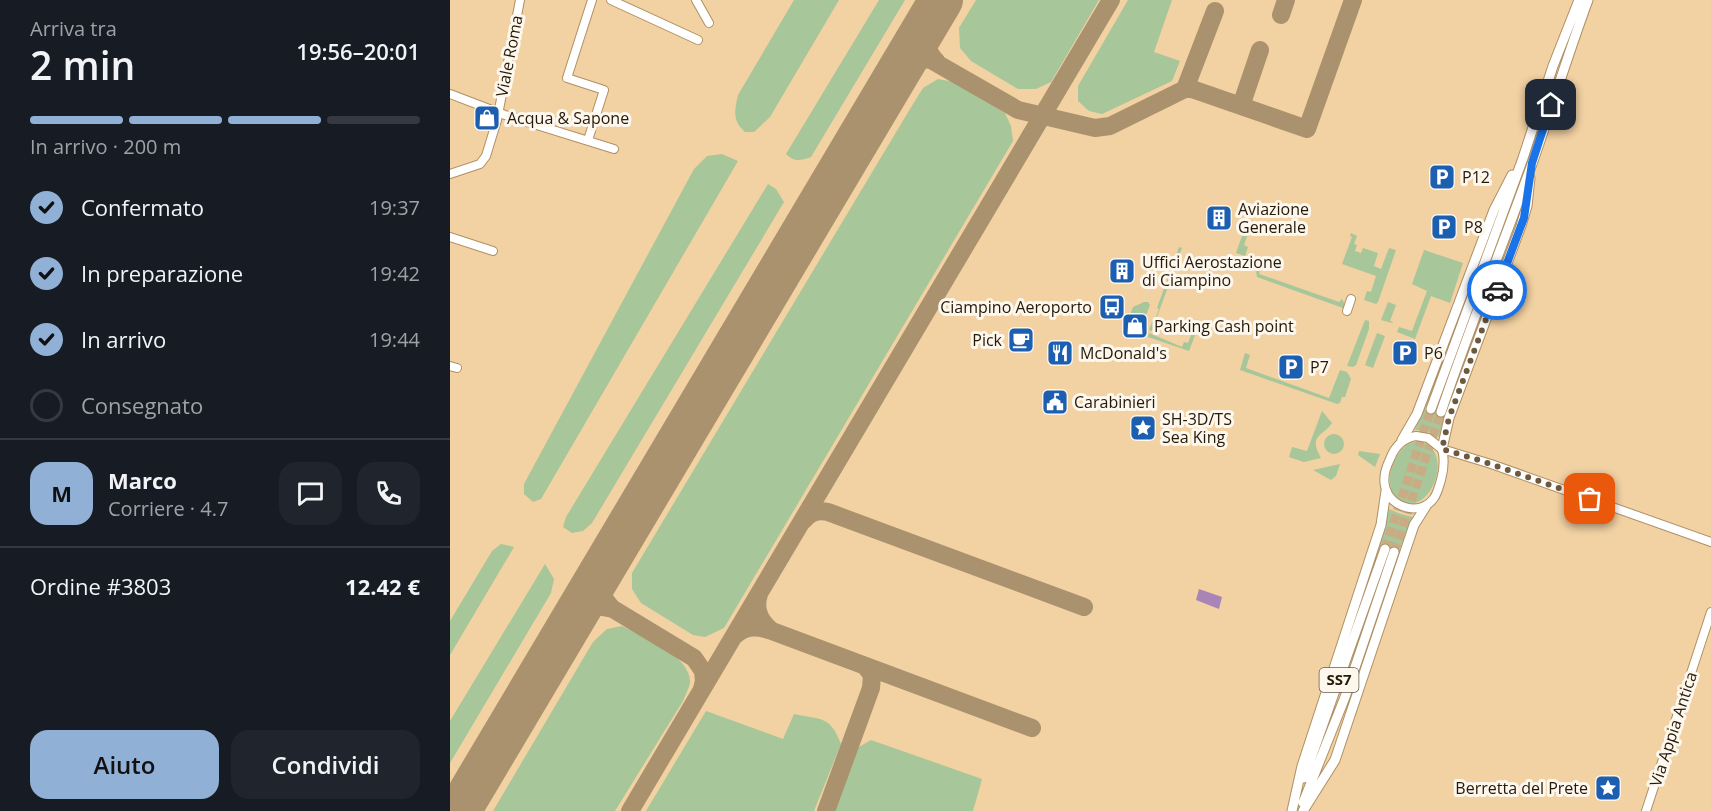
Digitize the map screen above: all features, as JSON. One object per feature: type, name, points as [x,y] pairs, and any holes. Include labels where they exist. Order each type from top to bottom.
[{"type":"main road","points":[[1441,412],[1528,160],[1553,66],[1579,0]]},
{"type":"main road","points":[[1431,409],[1588,0]]},
{"type":"main road","points":[[1402,440],[1417,414],[1496,204],[1528,160]]},
{"type":"main road","points":[[1442,449],[1449,418],[1523,220],[1528,160]]},
{"type":"main road","points":[[1292,811],[1302,766],[1381,525],[1386,491]]},
{"type":"main road","points":[[1302,811],[1335,760],[1414,525],[1426,506]]},
{"type":"main road","name":"SS7","points":[[1292,811],[1390,550],[1344,697],[1302,811]]},
{"type":"street","name":"Viale Roma","points":[[450,174],[484,161],[498,112],[520,0]]},
{"type":"street","points":[[588,140],[604,90],[567,78],[592,0]]},
{"type":"street","points":[[611,0],[698,40]]},
{"type":"street","points":[[696,0],[709,22]]},
{"type":"street","points":[[450,94],[498,112],[614,149]]},
{"type":"street","points":[[450,237],[494,251]]},
{"type":"street","points":[[1347,311],[1351,299]]},
{"type":"street","points":[[1468,456],[1454,459],[1444,471],[1436,496],[1426,506],[1413,508],[1402,506],[1391,499],[1386,491],[1385,473],[1392,452],[1402,440],[1412,436],[1424,436],[1433,440],[1442,449],[1468,456],[1711,542]]},
{"type":"street","points":[[1442,449],[1444,471]]},
{"type":"street","name":"Via Appia Antica","points":[[1646,811],[1711,612]]},
{"type":"green space","points":[[794,0],[839,0],[770,117],[754,132],[745,132],[738,124],[736,116],[738,95]]},
{"type":"green space","points":[[879,0],[905,0],[811,157],[795,160],[786,154]]},
{"type":"green space","points":[[976,0],[1099,0],[1051,82],[1036,89],[1018,89],[971,61],[960,48],[959,28]]},
{"type":"green space","points":[[1128,0],[1172,0],[1154,52],[1180,61],[1172,81],[1102,114],[1089,111],[1078,101],[1078,86]]},
{"type":"green space","points":[[938,79],[954,82],[1005,113],[1011,126],[1013,141],[724,628],[705,637],[693,635],[641,603],[632,589],[632,573],[923,88]]},
{"type":"green space","points":[[722,154],[738,161],[541,499],[533,502],[524,494],[524,484],[694,169],[707,156]]},
{"type":"green space","points":[[768,184],[776,189],[784,202],[592,523],[583,531],[572,533],[563,527],[566,517]]},
{"type":"green space","points":[[1248,219],[1253,221],[1244,245],[1248,247],[1245,256],[1236,253]]},
{"type":"green space","points":[[1351,233],[1357,236],[1354,244],[1357,245],[1355,251],[1361,253],[1363,248],[1378,253],[1374,266],[1381,269],[1389,248],[1396,250],[1376,304],[1364,300],[1367,291],[1371,292],[1376,276],[1342,264],[1352,237]]},
{"type":"green space","points":[[1179,247],[1182,248],[1152,331],[1149,330],[1159,309],[1157,308]]},
{"type":"green space","points":[[1424,250],[1463,263],[1450,303],[1431,296],[1415,339],[1397,332],[1399,327],[1412,331],[1427,291],[1412,284]]},
{"type":"green space","points":[[1260,270],[1259,274],[1339,302],[1342,299],[1345,305],[1343,308],[1257,277],[1256,271]]},
{"type":"green space","points":[[1144,302],[1150,305],[1145,318],[1132,314],[1129,322],[1133,323],[1131,327],[1126,325],[1133,307]]},
{"type":"green space","points":[[1388,302],[1396,305],[1390,321],[1392,323],[1381,320]]},
{"type":"green space","points":[[1197,319],[1200,322],[1189,351],[1148,337],[1149,333],[1182,347],[1184,342],[1188,343]]},
{"type":"green space","points":[[1365,320],[1369,321],[1369,329],[1356,365],[1347,366]]},
{"type":"green space","points":[[1377,333],[1385,336],[1373,368],[1365,365]]},
{"type":"green space","points":[[1245,353],[1250,355],[1246,368],[1329,398],[1340,370],[1347,372],[1351,379],[1345,397],[1342,397],[1340,403],[1337,404],[1240,370]]},
{"type":"green space","points":[[1424,409],[1444,416],[1439,437],[1427,431],[1415,430]]},
{"type":"green space","points":[[1322,411],[1332,423],[1316,441],[1321,458],[1304,462],[1289,457],[1292,447],[1307,451]]},
{"type":"green space","points":[[1334,434],[1341,437],[1344,444],[1341,451],[1334,454],[1327,451],[1324,444],[1327,437]]},
{"type":"green space","points":[[1413,442],[1427,444],[1434,452],[1438,463],[1432,488],[1424,498],[1414,503],[1403,502],[1395,497],[1390,480],[1391,470],[1399,452]]},
{"type":"green space","points":[[1359,451],[1380,454],[1375,467],[1358,455]]},
{"type":"green space","points":[[1340,464],[1336,476],[1331,480],[1313,470]]},
{"type":"green space","points":[[1389,509],[1413,517],[1398,553],[1378,546]]},
{"type":"green space","points":[[501,544],[514,547],[450,655],[450,621],[492,551]]},
{"type":"green space","points":[[545,564],[554,579],[551,593],[450,763],[450,721]]},
{"type":"green space","points":[[622,626],[652,641],[674,656],[683,664],[690,683],[683,701],[615,811],[493,811],[593,642],[607,629]]},
{"type":"green space","points":[[706,711],[783,739],[794,714],[818,718],[828,723],[841,744],[814,811],[646,811]]},
{"type":"green space","points":[[871,740],[982,779],[973,811],[835,811],[857,748]]},
{"type":"shaded area","points":[[1199,589],[1222,597],[1219,609],[1196,600]]},
{"type":"taxiway","points":[[630,811],[1111,0]]},
{"type":"taxiway","points":[[1281,15],[1286,0]]},
{"type":"taxiway","points":[[895,76],[911,62],[931,60],[1018,110],[1095,128],[1110,126],[1185,89],[1192,89],[1307,129],[1353,0]]},
{"type":"taxiway","points":[[1185,89],[1215,11]]},
{"type":"taxiway","points":[[931,16],[926,40],[929,51],[937,62]]},
{"type":"taxiway","points":[[1241,106],[1260,50]]},
{"type":"taxiway","points":[[804,520],[815,512],[828,512],[1084,607]]},
{"type":"taxiway","points":[[602,570],[601,591],[613,609]]},
{"type":"taxiway","points":[[734,636],[743,630],[752,628],[772,631],[759,615],[757,605],[759,594]]},
{"type":"taxiway","points":[[576,614],[581,610],[597,606],[613,609],[694,658],[703,671],[702,689]]},
{"type":"taxiway","points":[[772,631],[1032,728]]},
{"type":"taxiway","points":[[826,811],[871,688],[872,675],[865,666]]},
{"type":"runway","points":[[459,811],[941,0]]},
{"type":"tunnel","points":[[1385,549],[1431,409]]},
{"type":"tunnel","points":[[1394,552],[1441,412]]},
{"type":"way so far","points":[[1497,290],[1449,418],[1442,449],[1463,454],[1590,499]]},
{"type":"place","name":"Acqua & Sapone","points":[[487,118]]},
{"type":"place","name":"P12","points":[[1442,177]]},
{"type":"place","name":"Aviazione Generale","points":[[1219,218]]},
{"type":"place","name":"P8","points":[[1444,227]]},
{"type":"place","name":"Uffici Aerostazione di Ciampino","points":[[1122,271]]},
{"type":"place","name":"Ciampino Aeroporto","points":[[1112,307]]},
{"type":"place","name":"Parking Cash point","points":[[1135,326]]},
{"type":"place","name":"Pick","points":[[1021,340]]},
{"type":"place","name":"McDonald's","points":[[1060,353]]},
{"type":"place","name":"P6","points":[[1405,353]]},
{"type":"place","name":"P7","points":[[1291,367]]},
{"type":"place","name":"Carabinieri","points":[[1055,402]]},
{"type":"place","name":"SH-3D/TS Sea King","points":[[1143,428]]},
{"type":"place","name":"Berretta del Prete","points":[[1608,788]]},
{"type":"route","points":[[1497,290],[1524,218],[1532,163],[1551,105]]}]
